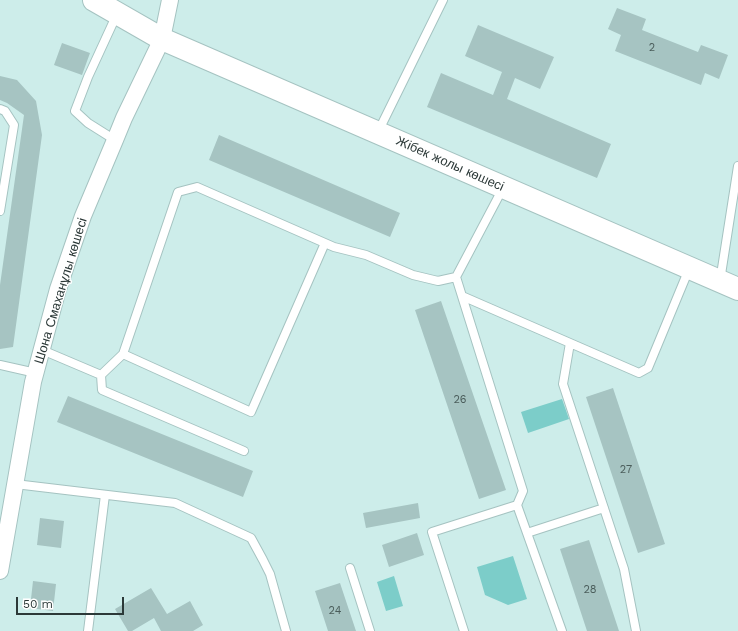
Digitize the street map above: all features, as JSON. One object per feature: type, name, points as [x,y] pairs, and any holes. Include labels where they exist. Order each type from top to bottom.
[{"type":"main road","name":"Жібек жолы көшесі","points":[[94,0],[162,39],[729,285]]},
{"type":"street","name":"Шона Смаханұлы көшесі","points":[[0,571],[36,373],[58,289],[83,216],[129,108],[162,39],[170,0]]},
{"type":"lane","points":[[377,132],[443,0]]},
{"type":"lane","points":[[115,140],[88,123],[76,111],[88,78],[118,14]]},
{"type":"lane","points":[[0,109],[5,111],[14,125],[4,160],[0,211]]},
{"type":"lane","points":[[729,285],[738,166]]},
{"type":"lane","points":[[100,375],[122,354],[178,192],[197,187],[334,247],[366,255],[413,275],[438,281],[456,277]]},
{"type":"lane","points":[[504,187],[456,277],[523,491],[517,505],[562,631]]},
{"type":"lane","points":[[122,354],[251,412],[325,243]]},
{"type":"lane","points":[[462,296],[639,373],[648,368],[689,268]]},
{"type":"lane","points":[[570,343],[563,384],[624,569],[636,631]]},
{"type":"lane","points":[[42,350],[100,375]]},
{"type":"lane","points":[[0,365],[36,373]]},
{"type":"lane","points":[[100,375],[102,390],[244,451]]},
{"type":"lane","points":[[15,484],[175,503],[251,538],[270,574],[286,631]]},
{"type":"lane","points":[[88,631],[105,495]]},
{"type":"lane","points":[[464,631],[432,532],[517,505]]},
{"type":"lane","points":[[527,533],[604,508]]},
{"type":"lane","points":[[350,568],[370,631]]},
{"type":"shaded area","points":[[562,399],[569,419],[528,433],[521,412]]},
{"type":"shaded area","points":[[513,556],[527,599],[508,605],[485,595],[477,567]]},
{"type":"shaded area","points":[[394,576],[403,606],[386,611],[377,582]]},
{"type":"building","points":[[617,8],[646,19],[642,30],[698,52],[701,45],[728,55],[719,79],[705,73],[701,85],[615,51],[621,35],[608,29]]},
{"type":"building","points":[[478,25],[554,57],[540,89],[515,78],[507,99],[611,144],[597,178],[427,107],[441,73],[493,95],[502,72],[465,56]]},
{"type":"building","points":[[62,43],[90,53],[82,75],[54,65]]},
{"type":"building","points":[[0,76],[17,80],[36,101],[42,135],[13,347],[0,349],[0,285],[24,115],[0,100]]},
{"type":"building","points":[[219,135],[400,213],[390,237],[209,160]]},
{"type":"building","points":[[441,301],[506,490],[479,499],[415,310]]},
{"type":"building","points":[[613,388],[665,544],[638,553],[586,397]]},
{"type":"building","points":[[68,396],[253,471],[243,497],[57,422]]},
{"type":"building","points":[[418,503],[420,518],[366,528],[363,513]]},
{"type":"building","points":[[40,518],[64,521],[61,548],[37,545]]},
{"type":"building","points":[[417,533],[424,555],[389,567],[382,545]]},
{"type":"building","points":[[589,540],[619,631],[587,631],[560,549]]},
{"type":"building","points":[[33,581],[56,584],[53,611],[30,608]]},
{"type":"building","points":[[340,583],[356,631],[328,631],[315,591]]},
{"type":"building","points":[[151,588],[167,614],[190,601],[203,625],[193,631],[161,631],[154,618],[132,631],[128,631],[115,609]]}]
